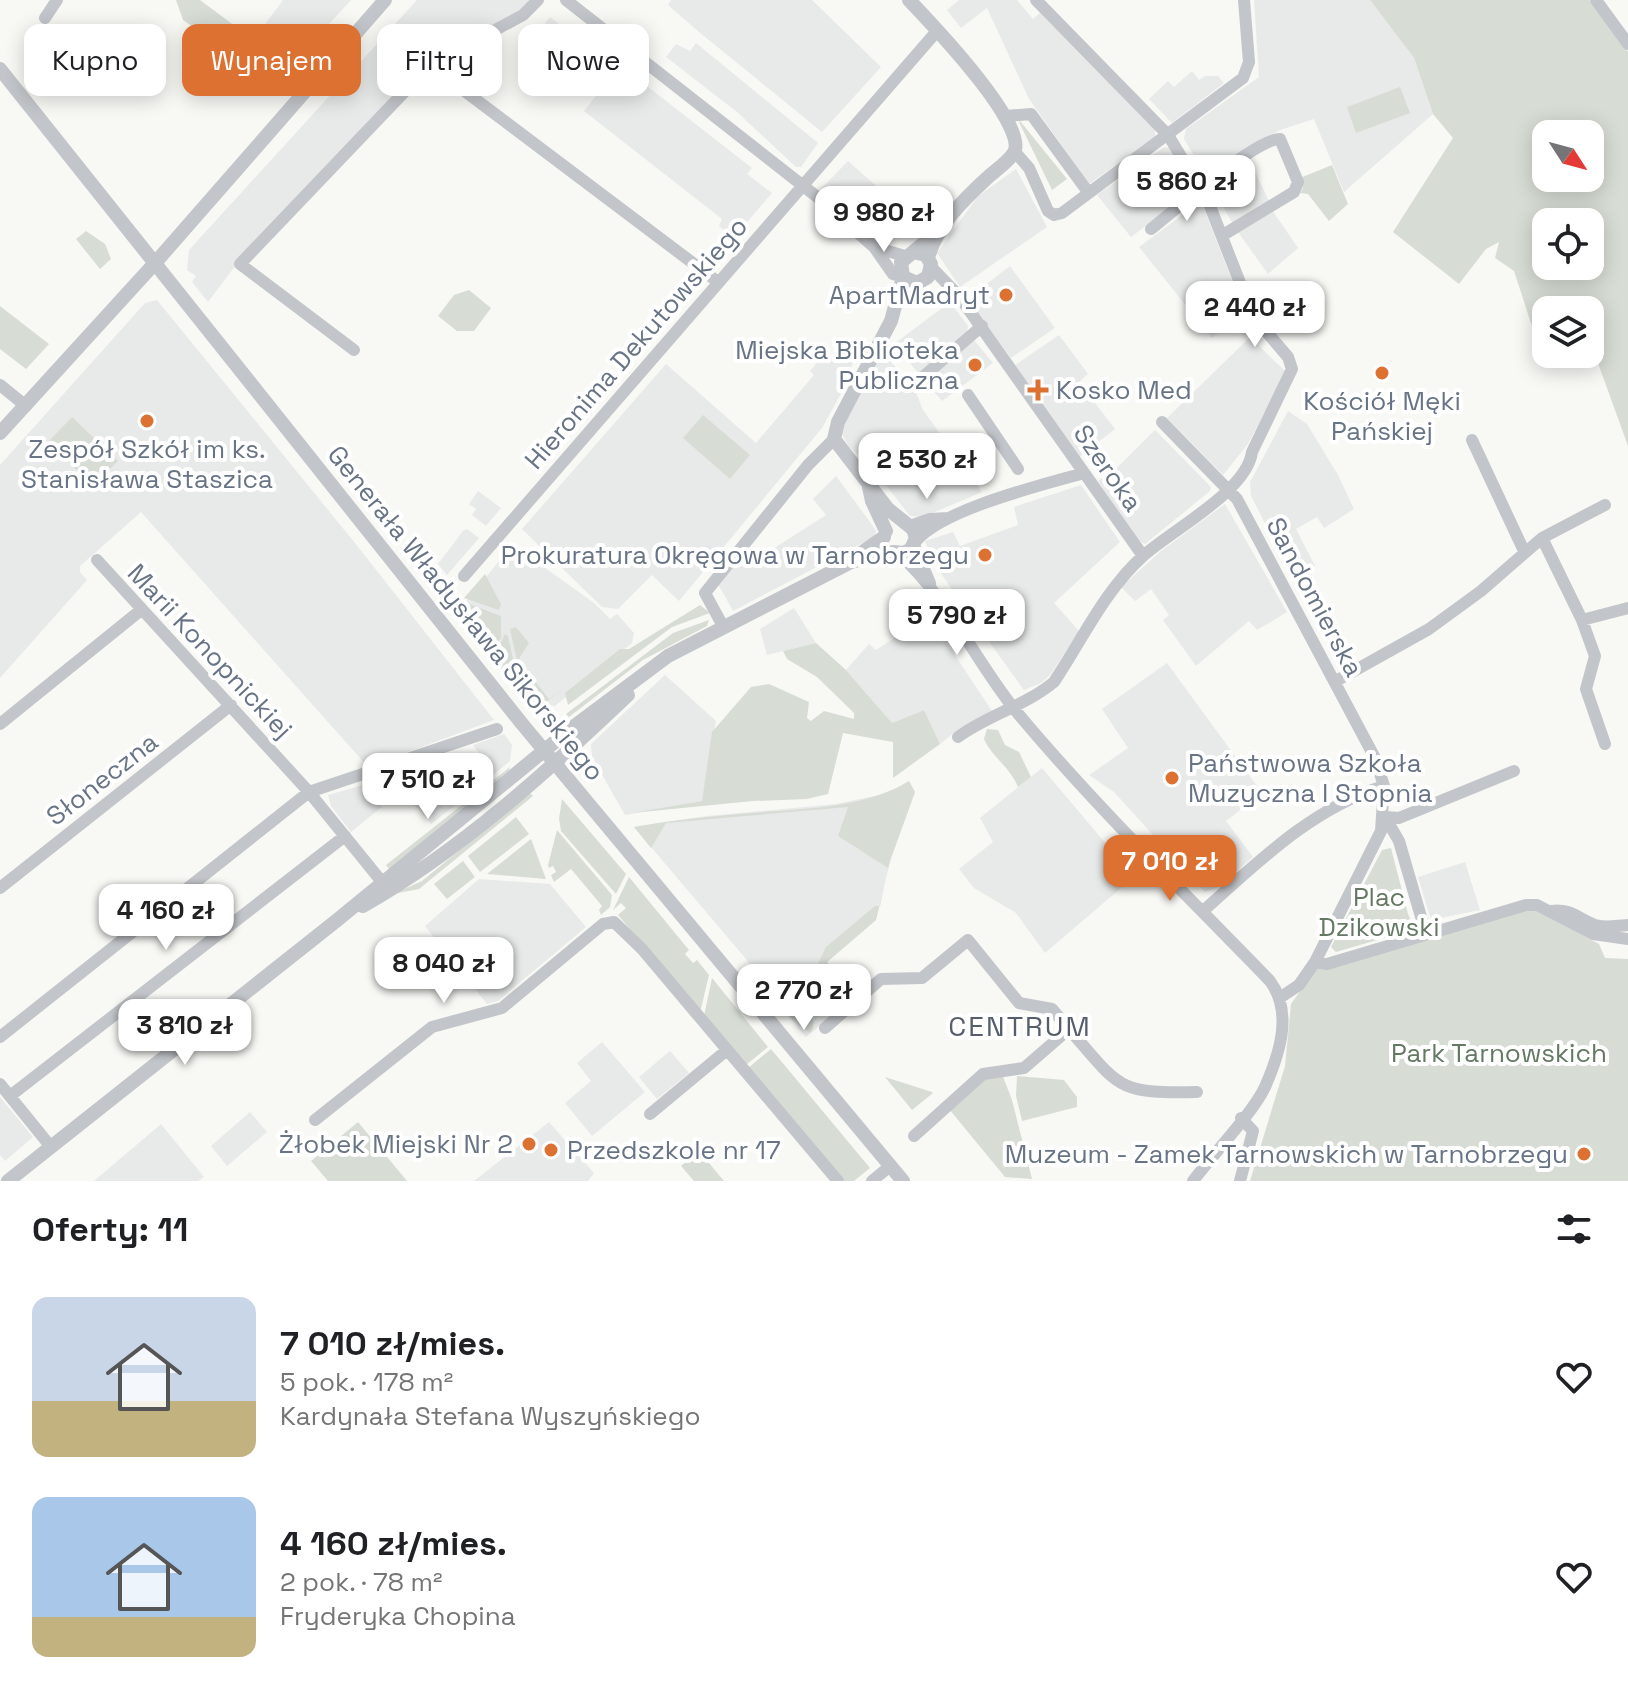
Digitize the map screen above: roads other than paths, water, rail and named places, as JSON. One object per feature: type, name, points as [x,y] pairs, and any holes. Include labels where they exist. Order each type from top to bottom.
[{"type":"street","points":[[45,18],[57,0]]},
{"type":"street","points":[[361,29],[385,0]]},
{"type":"street","points":[[361,33],[397,0]]},
{"type":"street","points":[[502,26],[523,15],[538,0]]},
{"type":"street","points":[[566,0],[802,185],[874,247],[893,274],[910,280],[928,277],[939,230]]},
{"type":"street","points":[[909,0],[1005,116],[1015,137],[1015,152],[1029,168],[1043,203],[1054,215],[1168,135],[1246,74],[1249,62],[1244,0]]},
{"type":"street","points":[[958,737],[979,721],[1013,707],[1054,682],[1109,595],[1143,556],[1231,489],[1251,463],[1252,452],[1292,369],[1288,357],[1253,316],[1223,235],[1201,189],[1168,135],[1036,0]]},
{"type":"street","points":[[1596,0],[1628,44]]},
{"type":"street","name":"Hieronima Dekutowskiego","points":[[464,576],[937,31]]},
{"type":"street","name":"Generała Władysława Sikorskiego","points":[[0,69],[549,757],[903,1181]]},
{"type":"street","points":[[0,433],[301,96]]},
{"type":"street","points":[[354,350],[240,264],[400,96]]},
{"type":"street","points":[[471,96],[718,282]]},
{"type":"street","points":[[1005,116],[1031,114],[1088,192]]},
{"type":"street","points":[[1151,229],[1244,156],[1273,139],[1280,139],[1298,182],[1294,192],[1223,235]]},
{"type":"street","points":[[910,280],[900,266],[909,254],[939,230],[986,178],[1015,152]]},
{"type":"street","points":[[874,247],[909,254],[922,253],[930,263]]},
{"type":"street","name":"Szeroka","points":[[930,263],[982,326],[1143,556]]},
{"type":"street","points":[[724,628],[705,593],[808,465],[834,439],[838,422],[910,280]]},
{"type":"street","points":[[917,382],[982,326]]},
{"type":"street","points":[[0,385],[26,406]]},
{"type":"street","points":[[968,395],[1028,490]]},
{"type":"street","name":"Sandomierska","points":[[1162,422],[1231,489],[1336,681],[1375,758],[1384,786],[1385,817],[1381,831],[1315,962],[1299,985],[1281,997]]},
{"type":"street","points":[[834,439],[869,487],[915,533],[915,544],[931,586]]},
{"type":"street","points":[[1472,440],[1524,551]]},
{"type":"street","points":[[851,562],[908,552],[922,534],[952,518],[1084,473]]},
{"type":"street","points":[[869,487],[886,546],[931,586],[1013,707],[1070,773],[1281,997],[1284,1006],[1282,1031],[1264,1088],[1193,1181]]},
{"type":"street","points":[[1336,681],[1429,629],[1481,591],[1542,538],[1605,505]]},
{"type":"street","points":[[336,921],[427,868],[549,757],[668,656],[851,562],[893,524],[952,518]]},
{"type":"street","points":[[1542,538],[1582,620],[1595,656],[1586,689],[1605,744]]},
{"type":"street","name":"Marii Konopnickiej","points":[[97,560],[309,792],[382,882]]},
{"type":"street","points":[[1582,620],[1628,608]]},
{"type":"street","points":[[0,724],[141,610]]},
{"type":"street","name":"Słoneczna","points":[[0,888],[231,705]]},
{"type":"street","points":[[0,1037],[309,792],[497,729]]},
{"type":"street","points":[[8,1181],[382,882],[549,757]]},
{"type":"street","points":[[1385,817],[1399,818],[1514,771]]},
{"type":"street","points":[[1203,911],[1296,829],[1384,786]]},
{"type":"street","name":"Sandomierska","points":[[1385,817],[1399,841],[1426,934]]},
{"type":"street","points":[[10,1096],[345,836]]},
{"type":"street","points":[[1315,962],[1327,964],[1526,905],[1537,905],[1593,934],[1628,939]]},
{"type":"street","points":[[1550,911],[1574,913],[1601,926],[1628,925]]},
{"type":"street","points":[[315,1120],[432,1027],[502,1008],[608,922],[614,922],[627,933],[838,1181]]},
{"type":"street","points":[[825,1028],[881,979],[922,978],[968,940],[1019,1003],[1052,1009],[1111,1076],[1126,1087],[1153,1093],[1197,1092]]},
{"type":"street","points":[[914,1136],[983,1074],[1024,1068],[1069,1029]]},
{"type":"street","points":[[650,1114],[727,1050]]},
{"type":"street","points":[[0,1084],[51,1147]]},
{"type":"street","points":[[1240,1181],[1253,1131],[1241,1118]]},
{"type":"street","points":[[872,1181],[890,1166]]},
{"type":"place","name":"ApartMadryt","points":[[1006,295]]},
{"type":"place","name":"Miejska Biblioteka Publiczna","points":[[975,365]]},
{"type":"place","name":"Kościół Męki Pańskiej","points":[[1382,373]]},
{"type":"place","name":"Kosko Med","points":[[1038,390]]},
{"type":"place","name":"Zespół Szkół im ks. Stanisława Staszica","points":[[147,421]]},
{"type":"place","name":"Prokuratura Okręgowa w Tarnobrzegu","points":[[985,555]]},
{"type":"place","name":"Państwowa Szkoła Muzyczna I Stopnia","points":[[1172,778]]},
{"type":"place","name":"Żłobek Miejski Nr 2","points":[[529,1144]]},
{"type":"place","name":"Przedszkole nr 17","points":[[551,1150]]},
{"type":"place","name":"Muzeum - Zamek Tarnowskich w Tarnobrzegu","points":[[1584,1154]]},
{"type":"district","name":"CENTRUM","points":[[1020,1026]]},
{"type":"park label","name":"Plac Dzikowski","points":[[1379,912]]},
{"type":"park label","name":"Park Tarnowskich","points":[[1499,1053]]}]
